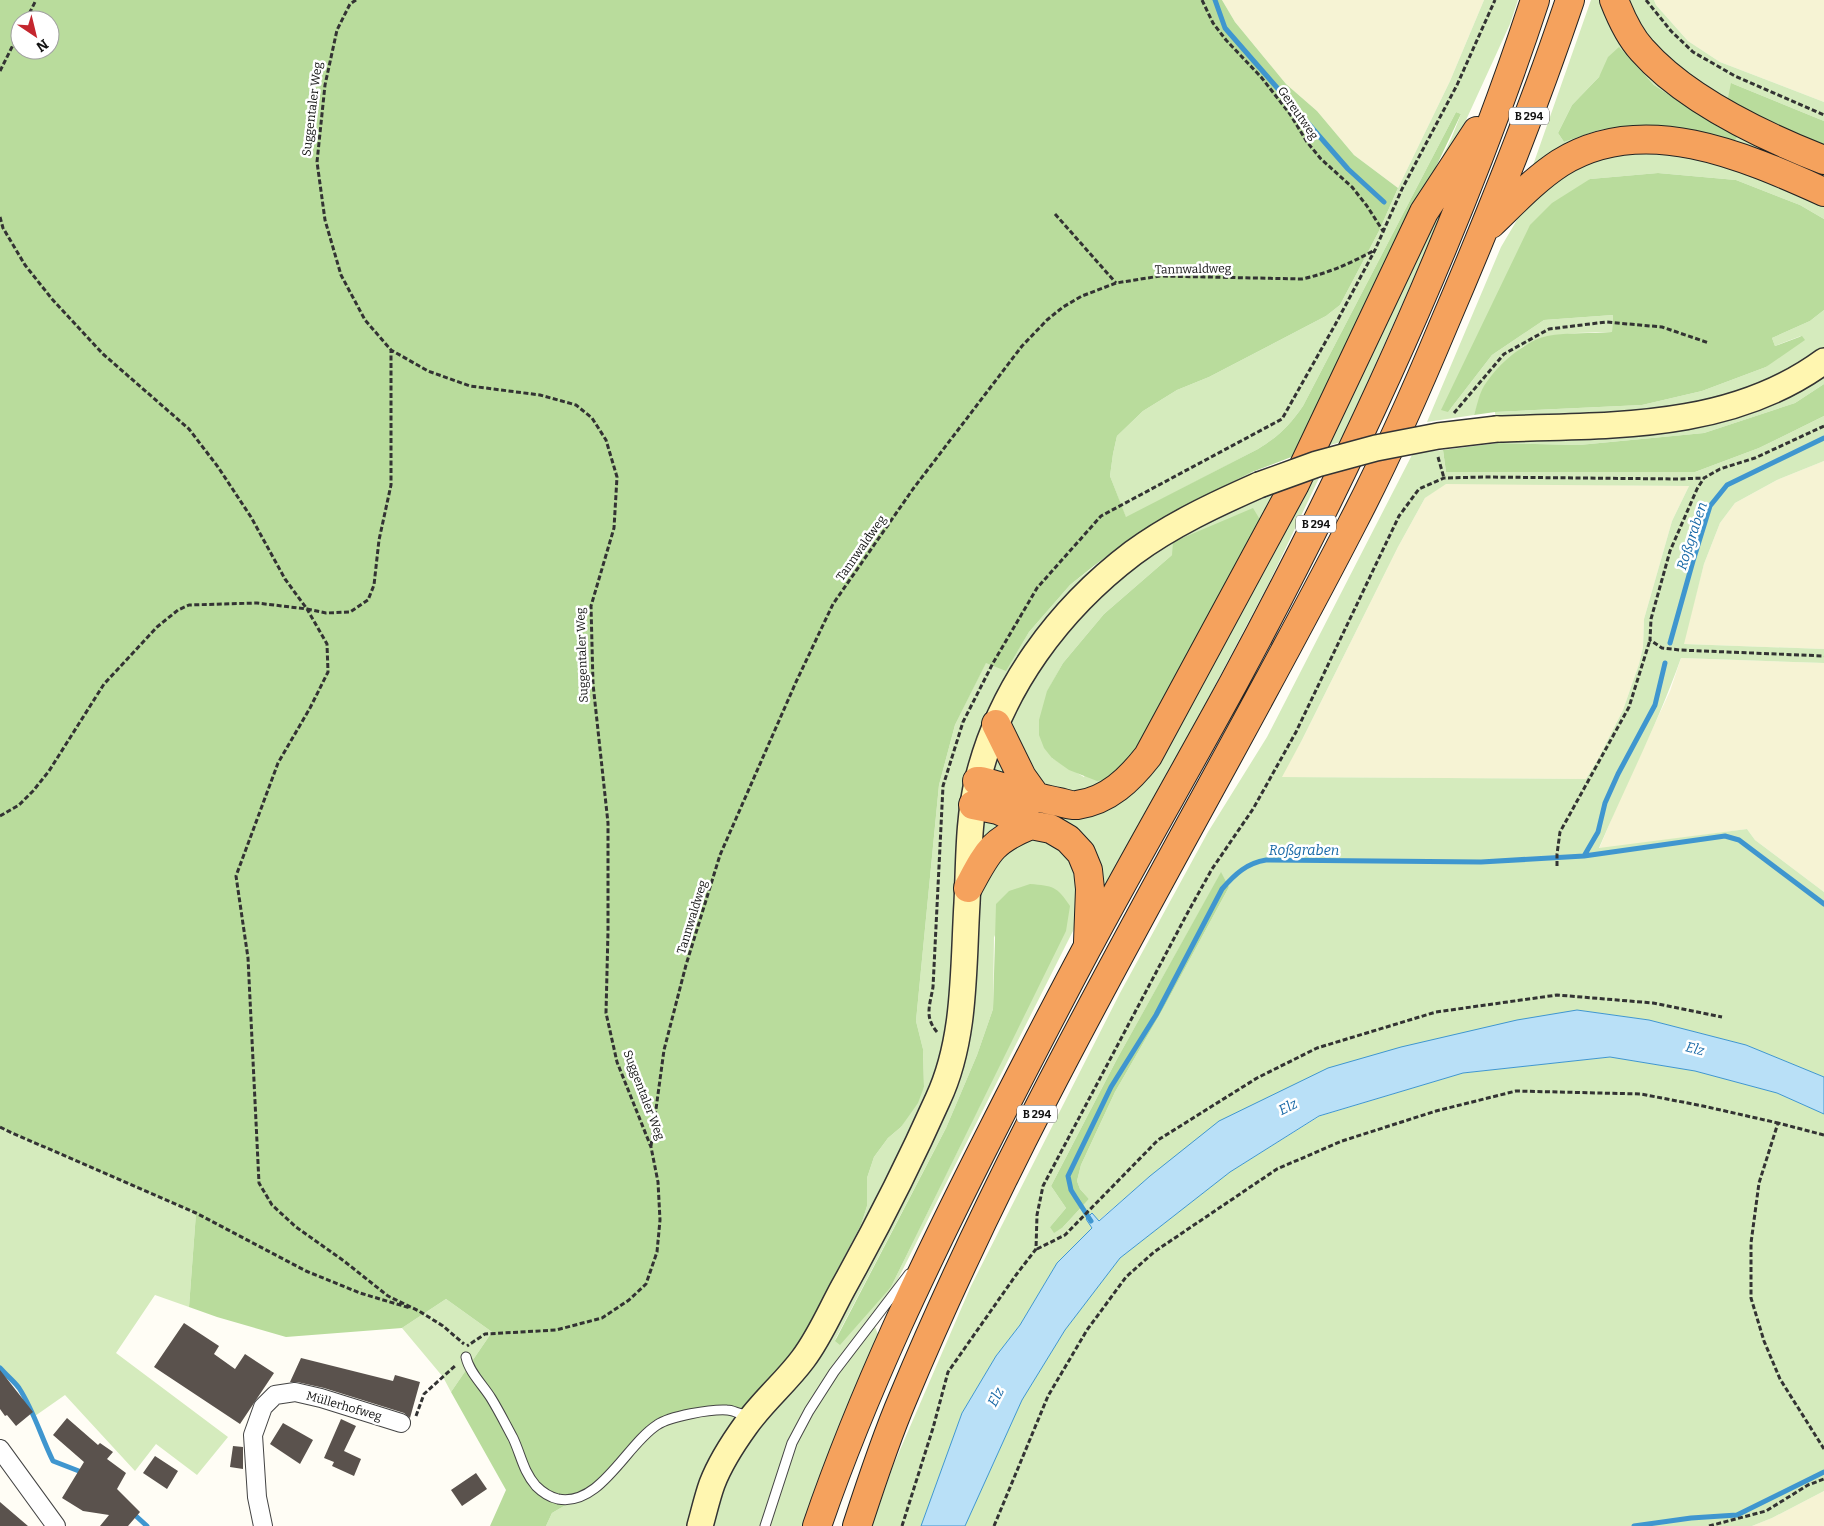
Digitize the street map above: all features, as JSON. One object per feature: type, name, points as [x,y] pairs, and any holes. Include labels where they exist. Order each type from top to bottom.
[{"type":"highway","name":"B 294","points":[[818,1526],[832,1482],[867,1395],[937,1239],[1088,947],[1234,681],[1330,497],[1399,347],[1457,214],[1508,84],[1535,0]]},
{"type":"highway","name":"B 294","points":[[857,1526],[902,1401],[978,1229],[1112,967],[1250,718],[1354,520],[1419,382],[1485,230],[1545,73],[1570,0]]},
{"type":"highway","points":[[1614,0],[1622,21],[1641,49],[1674,81],[1718,109],[1788,146],[1824,160]]},
{"type":"highway","points":[[975,793],[981,780],[1037,798],[1076,806],[1096,800],[1115,790],[1133,776],[1148,756],[1295,484],[1424,212],[1508,84]]},
{"type":"highway","points":[[1485,230],[1525,191],[1560,164],[1586,150],[1619,140],[1658,140],[1687,143],[1715,150],[1772,169],[1824,192]]},
{"type":"highway","points":[[996,724],[1022,777],[1037,798]]},
{"type":"highway","name":"B 294","points":[[975,793],[998,810],[1030,824],[1051,829],[1068,839],[1081,853],[1088,870],[1089,880],[1088,947]]},
{"type":"highway","points":[[968,888],[994,845],[1010,833],[1030,824]]},
{"type":"street","points":[[700,1526],[712,1484],[729,1450],[747,1423],[804,1359],[869,1241],[914,1153],[944,1086],[956,1044],[959,1022],[975,793],[996,724],[1011,692],[1030,660],[1063,618],[1114,568],[1136,551],[1179,524],[1259,485],[1317,464],[1376,448],[1438,436],[1497,430],[1615,426],[1704,414],[1761,397],[1813,370],[1824,361]]},
{"type":"street","name":"Müllerhofweg","points":[[263,1526],[257,1496],[252,1435],[263,1407],[275,1395],[295,1392],[321,1398],[401,1423]]},
{"type":"street","points":[[0,1449],[56,1526]]},
{"type":"lane","points":[[765,1526],[792,1443],[809,1411],[834,1372],[937,1239]]},
{"type":"lane","points":[[466,1357],[467,1364],[491,1397],[517,1446],[523,1468],[543,1493],[554,1498],[567,1500],[588,1494],[605,1480],[634,1445],[658,1424],[675,1417],[697,1413],[727,1410],[742,1414]]},
{"type":"path","name":"Suggentaler Weg","points":[[356,0],[350,4],[337,30],[324,86],[317,162],[325,220],[341,276],[365,320],[391,350],[428,372],[470,386],[540,395],[576,405],[592,418],[606,440],[617,477],[614,528],[591,606],[593,684],[608,823],[606,1013],[617,1062],[651,1147],[658,1182],[660,1220],[657,1252],[646,1284],[629,1300],[602,1318],[556,1330],[485,1334],[467,1346],[443,1326],[419,1311]]},
{"type":"path","name":"Gereutweg","points":[[1202,0],[1213,23],[1226,40],[1261,76],[1321,159],[1352,187],[1367,206],[1383,232]]},
{"type":"path","points":[[1383,232],[1402,189],[1457,85],[1496,0]]},
{"type":"path","points":[[1646,0],[1671,31],[1693,52],[1734,76],[1824,115]]},
{"type":"path","points":[[0,71],[10,51]]},
{"type":"path","points":[[1056,214],[1116,283]]},
{"type":"path","points":[[0,217],[3,228],[25,266],[52,299],[102,354],[188,429],[218,467],[242,503],[285,579],[307,608],[327,644],[328,672],[310,708],[278,763],[236,876],[248,958],[259,1183],[272,1205],[296,1227],[344,1260],[388,1296],[419,1311]]},
{"type":"path","name":"Tannwaldweg","points":[[651,1147],[664,1050],[686,965],[720,855],[796,682],[833,604],[912,490],[1022,346],[1046,320],[1063,307],[1082,296],[1116,283],[1160,276],[1302,278],[1323,274],[1346,265],[1374,250],[1383,232]]},
{"type":"path","points":[[1450,422],[1454,413],[1504,354],[1549,329],[1606,322],[1662,327],[1709,343]]},
{"type":"path","points":[[0,816],[19,805],[33,791],[50,771],[104,684],[158,627],[178,610],[189,605],[258,603],[307,608],[326,613],[350,612],[368,600],[374,585],[379,540],[391,484],[391,350]]},
{"type":"path","points":[[1036,1249],[1037,1215],[1043,1186],[1212,870],[1253,809],[1296,732],[1400,516],[1419,489],[1444,478],[1485,476],[1704,478],[1720,469],[1754,458],[1824,426]]},
{"type":"path","points":[[1437,456],[1444,478]]},
{"type":"path","points":[[1557,866],[1560,832],[1629,707],[1650,640],[1650,619],[1670,551],[1697,489],[1704,478]]},
{"type":"path","points":[[1650,640],[1662,648],[1680,650],[1824,656]]},
{"type":"path","points":[[902,1526],[934,1428],[948,1372],[1036,1249],[1065,1235],[1158,1140],[1258,1078],[1317,1048],[1436,1012],[1557,995],[1653,1003],[1722,1017]]},
{"type":"path","points":[[994,1526],[1048,1396],[1087,1330],[1126,1277],[1154,1252],[1277,1169],[1342,1141],[1436,1111],[1516,1091],[1641,1094],[1778,1123],[1824,1135]]},
{"type":"path","points":[[1778,1123],[1759,1182],[1751,1243],[1751,1298],[1764,1341],[1780,1379],[1824,1449]]},
{"type":"path","points":[[0,1126],[196,1213],[306,1270],[360,1293],[419,1311]]},
{"type":"path","points":[[401,1423],[413,1426],[424,1394],[466,1357]]},
{"type":"path","points":[[1709,1526],[1766,1511],[1808,1485],[1824,1479]]},
{"type":"shaded area","points":[[1222,0],[1484,0],[1450,81],[1398,188],[1354,155],[1317,111],[1286,84],[1235,22]]},
{"type":"shaded area","points":[[1654,0],[1824,0],[1824,102],[1720,62],[1688,41],[1656,5]]},
{"type":"shaded area","points":[[1824,461],[1824,649],[1683,644],[1704,564],[1720,523],[1735,503],[1777,480]]},
{"type":"shaded area","points":[[1446,483],[1689,486],[1672,521],[1644,619],[1643,647],[1639,664],[1623,710],[1598,759],[1586,779],[1281,777],[1302,740],[1398,547],[1425,498]]},
{"type":"shaded area","points":[[1681,658],[1824,663],[1824,892],[1755,840],[1747,829],[1599,849],[1670,691]]},
{"type":"shaded area","points":[[1824,1491],[1824,1526],[1752,1526],[1772,1518]]},
{"type":"green space","points":[[0,0],[1222,0],[1235,22],[1286,84],[1317,111],[1354,155],[1398,188],[1379,231],[1340,305],[1326,316],[1209,377],[1177,390],[1143,411],[1117,436],[1110,476],[1126,517],[1258,449],[1278,435],[1293,419],[1303,406],[1456,112],[1461,114],[1294,456],[1252,472],[1171,513],[1134,536],[1070,585],[1029,632],[1006,671],[986,663],[955,725],[939,785],[916,1021],[923,1049],[924,1087],[918,1103],[901,1127],[888,1138],[874,1157],[867,1178],[867,1206],[861,1225],[793,1355],[741,1410],[656,1422],[588,1492],[552,1513],[546,1526],[490,1526],[506,1490],[451,1392],[492,1332],[446,1299],[402,1328],[286,1337],[189,1307],[196,1213],[0,1127]]},
{"type":"green space","points":[[1484,0],[1518,0],[1510,24],[1456,142],[1447,203],[1341,442],[1323,447],[1417,207],[1451,139],[1461,114],[1456,112],[1303,406],[1293,419],[1278,435],[1258,449],[1126,518],[1110,476],[1117,436],[1143,411],[1177,390],[1209,377],[1326,316],[1340,305],[1379,231],[1450,81]]},
{"type":"green space","points":[[1591,0],[1654,0],[1656,5],[1688,41],[1720,62],[1824,102],[1824,121],[1731,83],[1824,147],[1824,219],[1800,205],[1736,180],[1658,173],[1590,179],[1448,412],[1492,355],[1544,320],[1613,315],[1612,332],[1575,333],[1544,337],[1522,347],[1484,387],[1474,415],[1427,422],[1501,247],[1524,208],[1532,168]],"holes":[[[1619,48],[1654,85],[1697,113],[1707,136],[1678,128],[1635,126],[1599,130],[1564,142],[1558,133],[1572,105],[1599,77]]]},
{"type":"green space","points":[[1619,47],[1654,85],[1697,113],[1739,134],[1733,143],[1678,128],[1635,126],[1599,130],[1564,142],[1558,133],[1572,105],[1599,77],[1608,57]]},
{"type":"green space","points":[[1731,83],[1824,121],[1824,147],[1727,103]]},
{"type":"green space","points":[[1658,173],[1736,180],[1800,205],[1824,219],[1824,310],[1810,321],[1772,338],[1775,346],[1802,336],[1805,340],[1766,367],[1702,391],[1642,405],[1495,412],[1474,415],[1484,386],[1511,355],[1529,343],[1547,336],[1612,332],[1613,315],[1544,320],[1492,355],[1448,412],[1441,410],[1530,225],[1552,203],[1590,179]]},
{"type":"green space","points":[[1824,310],[1824,384],[1795,403],[1704,433],[1579,445],[1498,443],[1495,412],[1642,405],[1702,391],[1766,367],[1801,336],[1775,346],[1772,338],[1810,321]]},
{"type":"green space","points":[[1824,384],[1824,416],[1759,448],[1695,472],[1446,472],[1443,450],[1498,443],[1579,445],[1704,433],[1795,403]]},
{"type":"green space","points":[[1824,416],[1824,461],[1777,480],[1735,503],[1720,523],[1704,564],[1684,644],[1824,649],[1824,663],[1681,658],[1652,730],[1599,848],[1747,829],[1755,840],[1824,892],[1824,1077],[1746,1045],[1649,1020],[1577,1010],[1150,1176],[1098,1221],[1092,1213],[1086,1219],[1092,1228],[1057,1263],[1020,1325],[996,1356],[962,1413],[921,1526],[872,1526],[893,1466],[971,1286],[1120,993],[1208,832],[1267,737],[1413,453],[1443,450],[1446,472],[1695,472],[1759,448]],"holes":[[[1446,484],[1689,486],[1672,521],[1644,619],[1643,647],[1639,664],[1623,710],[1598,759],[1586,779],[1282,777],[1398,547],[1425,498]],[[1221,873],[1229,887],[1163,1009],[1115,1092],[1081,1165],[1077,1181],[1080,1189],[1089,1199],[1063,1227],[1050,1227],[1066,1208],[1051,1186],[1117,1059]]]},
{"type":"green space","points":[[1252,472],[1259,485],[1320,476],[1270,581],[1179,754],[1101,891],[1078,921],[894,1287],[871,1318],[878,1334],[838,1428],[802,1526],[546,1526],[552,1513],[588,1492],[631,1446],[826,1293],[861,1225],[867,1206],[867,1178],[874,1157],[888,1138],[901,1127],[924,1087],[923,1049],[916,1021],[939,785],[955,725],[986,662],[1006,670],[1029,632],[1070,585],[1134,536],[1171,513]],"holes":[[[1172,555],[1084,777],[1052,758],[1047,692],[1063,663],[1104,614]],[[994,935],[1025,1013],[891,1287],[835,1340],[946,1128],[977,1055],[993,1009]]]},
{"type":"green space","points":[[1253,508],[1262,523],[1128,767],[1104,780],[1097,781],[1069,770],[1052,758],[1044,748],[1039,735],[1039,720],[1047,691],[1063,663],[1104,614],[1172,555],[1173,542]]},
{"type":"green space","points":[[1221,872],[1229,887],[1163,1009],[1115,1092],[1081,1165],[1077,1181],[1080,1189],[1089,1199],[1063,1227],[1054,1233],[1050,1227],[1066,1208],[1051,1186],[1117,1059]]},
{"type":"green space","points":[[1030,884],[1054,888],[1062,894],[1070,906],[1066,931],[891,1287],[840,1345],[835,1341],[946,1128],[977,1055],[993,1009],[996,904],[1009,891]]},
{"type":"green space","points":[[1610,1057],[1695,1071],[1777,1093],[1824,1114],[1824,1491],[1772,1518],[1752,1526],[965,1526],[1022,1400],[1065,1330],[1120,1258],[1230,1172],[1320,1116],[1463,1073]]},
{"type":"green space","points":[[0,1127],[196,1213],[189,1307],[155,1295],[116,1353],[228,1437],[197,1475],[156,1444],[135,1471],[65,1395],[35,1416],[18,1387],[0,1368]]},
{"type":"green space","points":[[446,1299],[492,1332],[451,1392],[443,1377],[402,1328]]},
{"type":"water","name":"Elz","points":[[1577,1010],[1649,1020],[1746,1045],[1824,1077],[1824,1114],[1777,1093],[1695,1071],[1610,1057],[1463,1073],[1319,1116],[1230,1172],[1120,1258],[1065,1330],[1022,1400],[965,1526],[921,1526],[962,1413],[996,1356],[1020,1325],[1057,1263],[1092,1228],[1086,1219],[1092,1213],[1099,1221],[1150,1176],[1219,1121],[1328,1068],[1401,1047],[1517,1020]]},
{"type":"building","points":[[184,1323],[219,1346],[214,1354],[235,1369],[245,1354],[274,1373],[240,1424],[154,1367]]},
{"type":"building","points":[[301,1358],[393,1381],[395,1375],[420,1382],[410,1418],[404,1413],[324,1388],[290,1382]]},
{"type":"building","points":[[0,1370],[33,1412],[16,1426],[0,1409]]},
{"type":"building","points":[[67,1418],[98,1445],[100,1443],[113,1452],[107,1459],[126,1473],[117,1489],[140,1512],[128,1526],[100,1526],[109,1515],[83,1511],[62,1498],[84,1462],[53,1435]]},
{"type":"building","points":[[341,1419],[356,1426],[344,1451],[361,1459],[354,1476],[332,1466],[334,1462],[324,1458]]},
{"type":"building","points":[[283,1423],[313,1440],[300,1464],[270,1444]]},
{"type":"building","points":[[233,1446],[243,1447],[243,1469],[230,1467]]},
{"type":"building","points":[[155,1456],[178,1471],[167,1489],[143,1473]]},
{"type":"building","points":[[476,1473],[487,1489],[462,1506],[451,1490]]},
{"type":"building","points":[[0,1502],[28,1526],[0,1526]]},
{"type":"waterway","points":[[1215,0],[1225,28],[1348,169],[1384,202]]},
{"type":"waterway","name":"Roßgraben","points":[[1670,643],[1710,506],[1727,485],[1824,438]]},
{"type":"waterway","name":"Roßgraben","points":[[1091,1221],[1071,1190],[1068,1176],[1111,1087],[1156,1015],[1222,889],[1232,879],[1247,867],[1266,860],[1481,862],[1584,856],[1598,832],[1605,803],[1618,774],[1655,705],[1665,663]]},
{"type":"waterway","points":[[1584,856],[1725,836],[1739,840],[1824,904]]},
{"type":"waterway","points":[[0,1368],[17,1385],[24,1397],[53,1461],[84,1473]]},
{"type":"waterway","points":[[1634,1526],[1691,1518],[1737,1515],[1824,1472]]},
{"type":"waterway","points":[[136,1516],[147,1526]]}]
